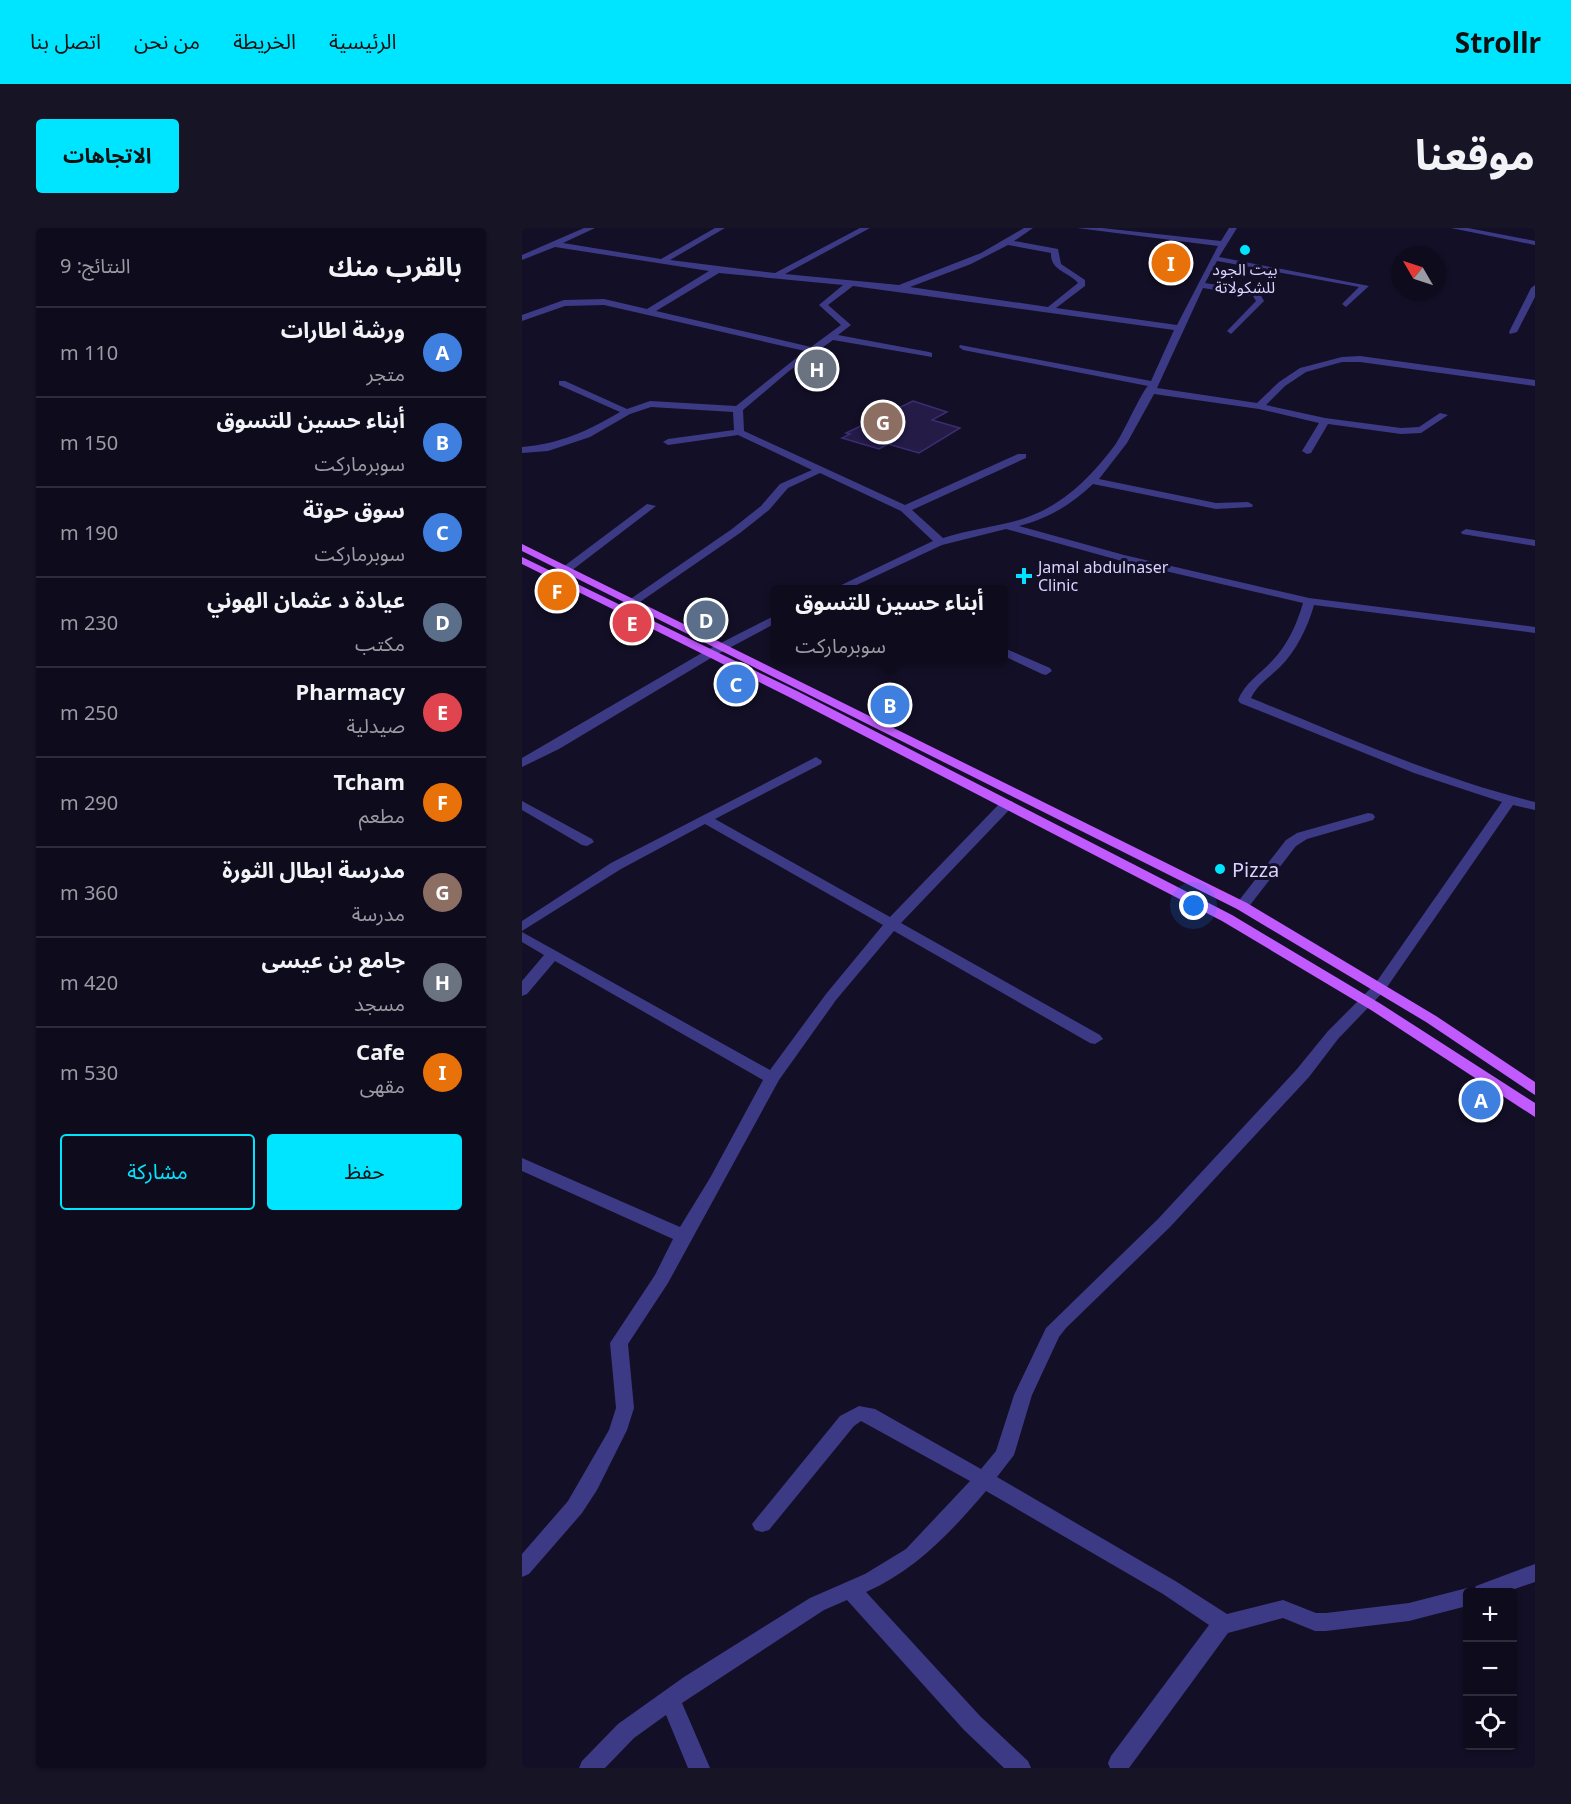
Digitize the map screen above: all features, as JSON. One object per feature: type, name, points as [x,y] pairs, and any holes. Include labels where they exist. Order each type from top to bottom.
[{"type":"main road","points":[[522,547],[1242,906],[1380,987],[1535,1089]]},
{"type":"main road","points":[[522,560],[1227,918],[1364,1001],[1535,1111]]},
{"type":"street","points":[[524,247],[574,228]]},
{"type":"street","points":[[522,258],[591,228]]},
{"type":"street","points":[[664,260],[721,228]]},
{"type":"street","points":[[779,274],[866,228]]},
{"type":"street","points":[[899,288],[939,274],[1009,243],[1029,228]]},
{"type":"street","points":[[1081,228],[1222,244]]},
{"type":"street","points":[[847,585],[941,542],[1005,526],[1058,507],[1090,480],[1122,446],[1178,328],[1214,258],[1233,228]]},
{"type":"street","points":[[1455,228],[1535,243]]},
{"type":"street","points":[[1009,243],[1055,251],[1054,260],[1057,266],[1081,279],[1082,284],[1051,308]]},
{"type":"street","points":[[552,244],[717,270],[779,274],[899,288],[1178,328]]},
{"type":"street","points":[[1214,258],[1365,286],[1346,304]]},
{"type":"street","points":[[649,312],[717,270]]},
{"type":"street","points":[[522,450],[548,448],[587,435],[627,412],[660,404],[738,409],[847,325],[846,322],[823,308],[823,305],[850,284]]},
{"type":"street","points":[[1201,285],[1256,294],[1260,301],[1231,331]]},
{"type":"street","points":[[1513,332],[1535,288]]},
{"type":"street","points":[[522,318],[575,301],[604,302],[813,350]]},
{"type":"street","points":[[833,337],[929,355]]},
{"type":"street","points":[[963,346],[1150,387],[1259,406],[1325,421],[1412,432],[1428,426],[1443,415]]},
{"type":"street","points":[[1259,406],[1294,373],[1309,365],[1331,360],[1359,359],[1535,383]]},
{"type":"street","points":[[562,383],[627,412]]},
{"type":"street","points":[[738,409],[739,432]]},
{"type":"street","points":[[1307,451],[1325,421]]},
{"type":"street","points":[[668,442],[739,432],[905,509],[941,542]]},
{"type":"street","points":[[905,509],[1022,456]]},
{"type":"street","points":[[633,602],[679,573],[745,525],[784,486],[819,470]]},
{"type":"street","points":[[1090,480],[1216,506],[1248,505]]},
{"type":"street","points":[[567,569],[651,506]]},
{"type":"street","points":[[1005,526],[1122,558],[1309,601],[1535,630]]},
{"type":"street","points":[[1466,532],[1535,543]]},
{"type":"street","points":[[1309,601],[1306,617],[1292,642],[1278,662],[1248,692],[1244,700],[1419,770],[1535,806]]},
{"type":"street","points":[[522,763],[612,714],[708,653],[771,620]]},
{"type":"street","points":[[1008,654],[1046,671]]},
{"type":"street","points":[[522,927],[616,866],[816,761]]},
{"type":"street","points":[[590,1768],[626,1731],[670,1700],[817,1604],[872,1580],[913,1555],[986,1480],[1004,1455],[1023,1395],[1052,1333],[1180,1206],[1303,1073],[1364,1001],[1380,987],[1510,800]]},
{"type":"street","points":[[522,1568],[575,1507],[590,1484],[618,1430],[626,1408],[619,1343],[662,1278],[683,1236],[717,1180],[772,1078],[831,997],[893,922],[1006,804]]},
{"type":"street","points":[[522,805],[587,842]]},
{"type":"street","points":[[1242,906],[1291,843],[1302,836],[1368,817]]},
{"type":"street","points":[[707,820],[893,922],[1095,1039]]},
{"type":"street","points":[[522,936],[772,1078]]},
{"type":"street","points":[[522,991],[552,955]]},
{"type":"street","points":[[522,1164],[683,1236]]},
{"type":"street","points":[[762,1524],[847,1421],[853,1415],[861,1413],[868,1414],[986,1480],[1170,1588],[1223,1623],[1231,1624],[1284,1609],[1315,1622],[1326,1622],[1409,1612],[1463,1598]]},
{"type":"street","points":[[1495,1588],[1535,1573]]},
{"type":"street","points":[[850,1589],[972,1722],[1020,1768]]},
{"type":"street","points":[[1119,1762],[1223,1623]]},
{"type":"street","points":[[670,1700],[699,1768]]},
{"type":"building","points":[[913,401],[947,412],[932,420],[960,428],[919,453],[888,444],[879,449],[842,438],[850,434],[846,433]]},
{"type":"place","name":"بيت الجود للشكولاتة","points":[[1245,250]]},
{"type":"place","name":"Cafe","points":[[1171,263]]},
{"type":"place","name":"جامع بن عيسى","points":[[817,369]]},
{"type":"place","name":"مدرسة ابطال الثورة","points":[[883,422]]},
{"type":"place","name":"Jamal abdulnaser Clinic","points":[[1024,576]]},
{"type":"place","name":"Tcham","points":[[557,591]]},
{"type":"place","name":"عيادة د عثمان الهوني","points":[[706,620]]},
{"type":"place","name":"Pharmacy","points":[[632,623]]},
{"type":"place","name":"سوق حوتة","points":[[736,684]]},
{"type":"place","name":"أبناء حسين للتسوق","points":[[890,705]]},
{"type":"place","name":"Pizza","points":[[1220,869]]},
{"type":"place","name":"ورشة اطارات","points":[[1481,1100]]}]
